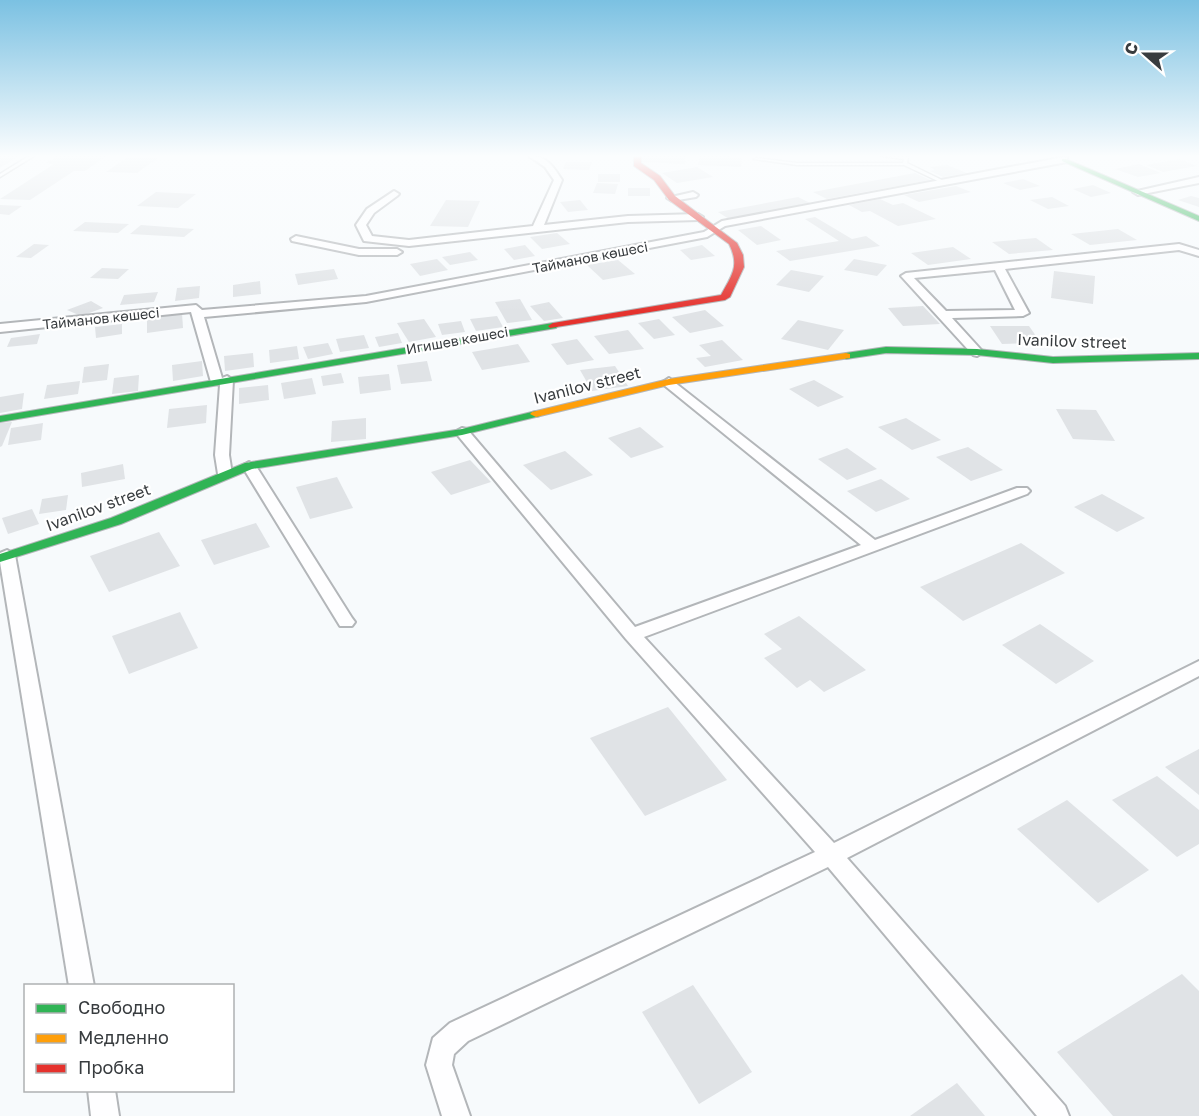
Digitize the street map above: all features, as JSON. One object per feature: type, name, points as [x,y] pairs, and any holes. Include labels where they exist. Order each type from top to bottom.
[{"type":"street","points":[[377,208],[363,219],[360,225],[368,238],[409,243],[500,235],[628,219],[698,217]]},
{"type":"street","points":[[537,229],[547,208]]},
{"type":"street","name":"Игишев көшесі","points":[[0,419],[726,297],[740,267],[739,255],[733,243],[686,208]]},
{"type":"street","name":"Тайманов көшесі","points":[[0,328],[196,308],[198,314],[366,298],[707,234],[722,224],[806,208]]},
{"type":"street","points":[[1174,208],[1199,219]]},
{"type":"street","points":[[296,239],[348,250],[381,253],[494,240],[500,235]]},
{"type":"street","points":[[977,352],[906,276],[1179,248],[1199,253]]},
{"type":"street","points":[[944,315],[1023,313],[999,267]]},
{"type":"street","points":[[198,314],[222,381],[222,455],[225,474]]},
{"type":"street","name":"Ivanilov street","points":[[4,557],[116,521],[249,466],[462,432],[669,382],[886,350],[977,352],[1053,360],[1199,357]]},
{"type":"street","points":[[669,382],[873,546]]},
{"type":"street","points":[[462,432],[632,635],[831,855],[1055,1116]]},
{"type":"street","points":[[249,466],[346,622]]},
{"type":"street","points":[[632,635],[1022,491]]},
{"type":"street","points":[[4,557],[82,984]]},
{"type":"street","points":[[456,1116],[439,1065],[442,1047],[459,1032],[831,855],[1199,668]]},
{"type":"street","points":[[101,1092],[105,1116]]},
{"type":"building","points":[[0,208],[19,208],[9,215],[0,214]]},
{"type":"building","points":[[441,208],[477,208],[468,227],[430,226]]},
{"type":"building","points":[[565,208],[588,210],[568,212]]},
{"type":"building","points":[[739,208],[784,208],[729,219],[718,212]]},
{"type":"building","points":[[855,208],[913,208],[936,219],[898,226],[870,211],[862,212]]},
{"type":"building","points":[[815,217],[852,239],[866,236],[880,246],[790,261],[776,251],[839,241],[805,219]]},
{"type":"building","points":[[85,222],[129,224],[118,233],[73,231]]},
{"type":"building","points":[[141,225],[194,229],[184,237],[130,234]]},
{"type":"building","points":[[761,226],[781,240],[757,245],[738,230]]},
{"type":"building","points":[[1118,229],[1137,240],[1090,245],[1071,234]]},
{"type":"building","points":[[557,233],[570,244],[542,249],[530,237]]},
{"type":"building","points":[[1036,238],[1053,250],[1009,254],[992,242]]},
{"type":"building","points":[[34,244],[49,245],[31,258],[16,257]]},
{"type":"building","points":[[525,245],[535,256],[514,260],[504,249]]},
{"type":"building","points":[[702,245],[715,256],[691,260],[680,250]]},
{"type":"building","points":[[953,247],[971,259],[928,265],[911,253]]},
{"type":"building","points":[[470,252],[478,260],[450,265],[442,257]]},
{"type":"building","points":[[437,259],[448,270],[420,276],[410,264]]},
{"type":"building","points":[[854,259],[887,265],[877,276],[844,270]]},
{"type":"building","points":[[618,260],[635,274],[603,280],[587,265]]},
{"type":"building","points":[[102,268],[129,269],[118,279],[90,278]]},
{"type":"building","points":[[334,269],[338,279],[298,285],[295,274]]},
{"type":"building","points":[[791,270],[824,276],[809,292],[776,285]]},
{"type":"building","points":[[1054,271],[1095,276],[1093,304],[1051,298]]},
{"type":"building","points":[[260,281],[261,294],[233,297],[233,285]]},
{"type":"building","points":[[200,286],[199,298],[175,301],[177,288]]},
{"type":"building","points":[[158,292],[154,302],[120,305],[124,295]]},
{"type":"building","points":[[520,299],[532,320],[507,323],[495,302]]},
{"type":"building","points":[[91,301],[103,308],[81,316],[67,310]]},
{"type":"building","points":[[549,302],[563,318],[544,321],[530,306]]},
{"type":"building","points":[[923,306],[940,324],[903,326],[888,308]]},
{"type":"building","points":[[705,310],[724,326],[690,333],[672,317]]},
{"type":"building","points":[[182,313],[183,328],[147,333],[147,318]]},
{"type":"building","points":[[497,316],[503,327],[476,331],[470,319]]},
{"type":"building","points":[[424,319],[436,337],[409,342],[397,323]]},
{"type":"building","points":[[659,319],[675,335],[654,339],[638,323]]},
{"type":"building","points":[[798,320],[844,330],[828,350],[781,339]]},
{"type":"building","points":[[461,321],[465,332],[442,335],[438,324]]},
{"type":"building","points":[[122,324],[122,334],[96,338],[95,327]]},
{"type":"building","points":[[990,326],[1029,326],[1041,343],[1002,344]]},
{"type":"building","points":[[628,330],[644,349],[609,354],[594,336]]},
{"type":"building","points":[[398,333],[402,343],[379,347],[375,337]]},
{"type":"building","points":[[40,334],[37,344],[7,347],[11,338]]},
{"type":"building","points":[[364,335],[369,348],[340,352],[336,339]]},
{"type":"building","points":[[577,339],[594,360],[567,365],[551,344]]},
{"type":"building","points":[[722,340],[743,360],[705,367],[696,358],[711,356],[699,345]]},
{"type":"building","points":[[328,343],[333,354],[308,359],[303,347]]},
{"type":"building","points":[[518,344],[530,362],[482,370],[472,352]]},
{"type":"building","points":[[297,346],[299,359],[270,363],[269,350]]},
{"type":"building","points":[[253,353],[254,367],[225,371],[224,356]]},
{"type":"building","points":[[202,361],[203,376],[173,381],[172,365]]},
{"type":"building","points":[[427,361],[432,381],[401,384],[397,365]]},
{"type":"building","points":[[109,364],[107,380],[82,383],[84,367]]},
{"type":"building","points":[[615,366],[628,386],[592,391],[580,370]]},
{"type":"building","points":[[341,373],[344,383],[323,386],[321,376]]},
{"type":"building","points":[[389,374],[391,390],[360,394],[358,377]]},
{"type":"building","points":[[139,375],[138,391],[112,394],[114,378]]},
{"type":"building","points":[[312,378],[316,394],[284,399],[281,383]]},
{"type":"building","points":[[814,380],[844,397],[818,407],[789,389]]},
{"type":"building","points":[[80,381],[78,394],[44,399],[47,385]]},
{"type":"building","points":[[268,385],[269,400],[239,404],[239,388]]},
{"type":"building","points":[[24,393],[22,409],[0,413],[0,397]]},
{"type":"building","points":[[207,405],[206,423],[167,428],[169,409]]},
{"type":"building","points":[[1056,409],[1096,410],[1115,441],[1073,439]]},
{"type":"building","points":[[366,418],[366,439],[331,442],[332,421]]},
{"type":"building","points":[[906,418],[941,440],[912,450],[878,427]]},
{"type":"building","points":[[12,422],[2,446],[0,447],[0,423]]},
{"type":"building","points":[[43,423],[41,440],[8,445],[11,428]]},
{"type":"building","points":[[640,427],[664,447],[631,458],[608,438]]},
{"type":"building","points":[[968,447],[1003,470],[971,481],[936,457]]},
{"type":"building","points":[[847,448],[877,469],[847,480],[818,459]]},
{"type":"building","points":[[565,451],[593,475],[551,490],[523,465]]},
{"type":"building","points":[[470,460],[491,482],[451,495],[431,472]]},
{"type":"building","points":[[123,464],[125,479],[82,487],[81,473]]},
{"type":"building","points":[[337,477],[353,508],[310,519],[296,487]]},
{"type":"building","points":[[881,479],[910,499],[876,512],[847,491]]},
{"type":"building","points":[[1102,494],[1145,518],[1117,532],[1074,507]]},
{"type":"building","points":[[68,495],[66,510],[39,514],[42,499]]},
{"type":"building","points":[[32,509],[39,524],[8,534],[2,518]]},
{"type":"building","points":[[256,523],[270,547],[214,565],[201,540]]},
{"type":"building","points":[[159,532],[180,566],[109,592],[90,556]]},
{"type":"building","points":[[1021,543],[1065,573],[963,621],[920,587]]},
{"type":"building","points":[[180,612],[198,648],[129,674],[112,636]]},
{"type":"building","points":[[799,616],[866,670],[824,692],[810,680],[797,688],[764,658],[782,649],[764,634]]},
{"type":"building","points":[[1040,624],[1094,661],[1056,684],[1002,645]]},
{"type":"building","points":[[668,707],[727,780],[645,816],[590,738]]},
{"type":"building","points":[[1199,749],[1199,795],[1165,767]]},
{"type":"building","points":[[1157,776],[1199,810],[1199,844],[1177,857],[1112,800]]},
{"type":"building","points":[[1067,800],[1149,870],[1098,903],[1017,829]]},
{"type":"building","points":[[1182,974],[1199,991],[1199,1116],[1113,1116],[1057,1052]]},
{"type":"building","points":[[693,985],[752,1072],[699,1104],[642,1012]]},
{"type":"building","points":[[957,1083],[985,1116],[910,1116]]},
{"type":"traffic: fast","points":[[1174,208],[1199,219]]},
{"type":"traffic: fast","points":[[0,419],[553,326]]},
{"type":"traffic: fast","points":[[846,356],[886,350],[977,352],[1053,360],[1199,356]]},
{"type":"traffic: fast","points":[[0,558],[116,521],[249,466],[462,432],[536,414]]},
{"type":"traffic: slow","points":[[536,414],[669,382],[846,356]]},
{"type":"traffic: jam","points":[[553,326],[725,297],[740,267],[739,255],[733,243],[686,208]]}]
